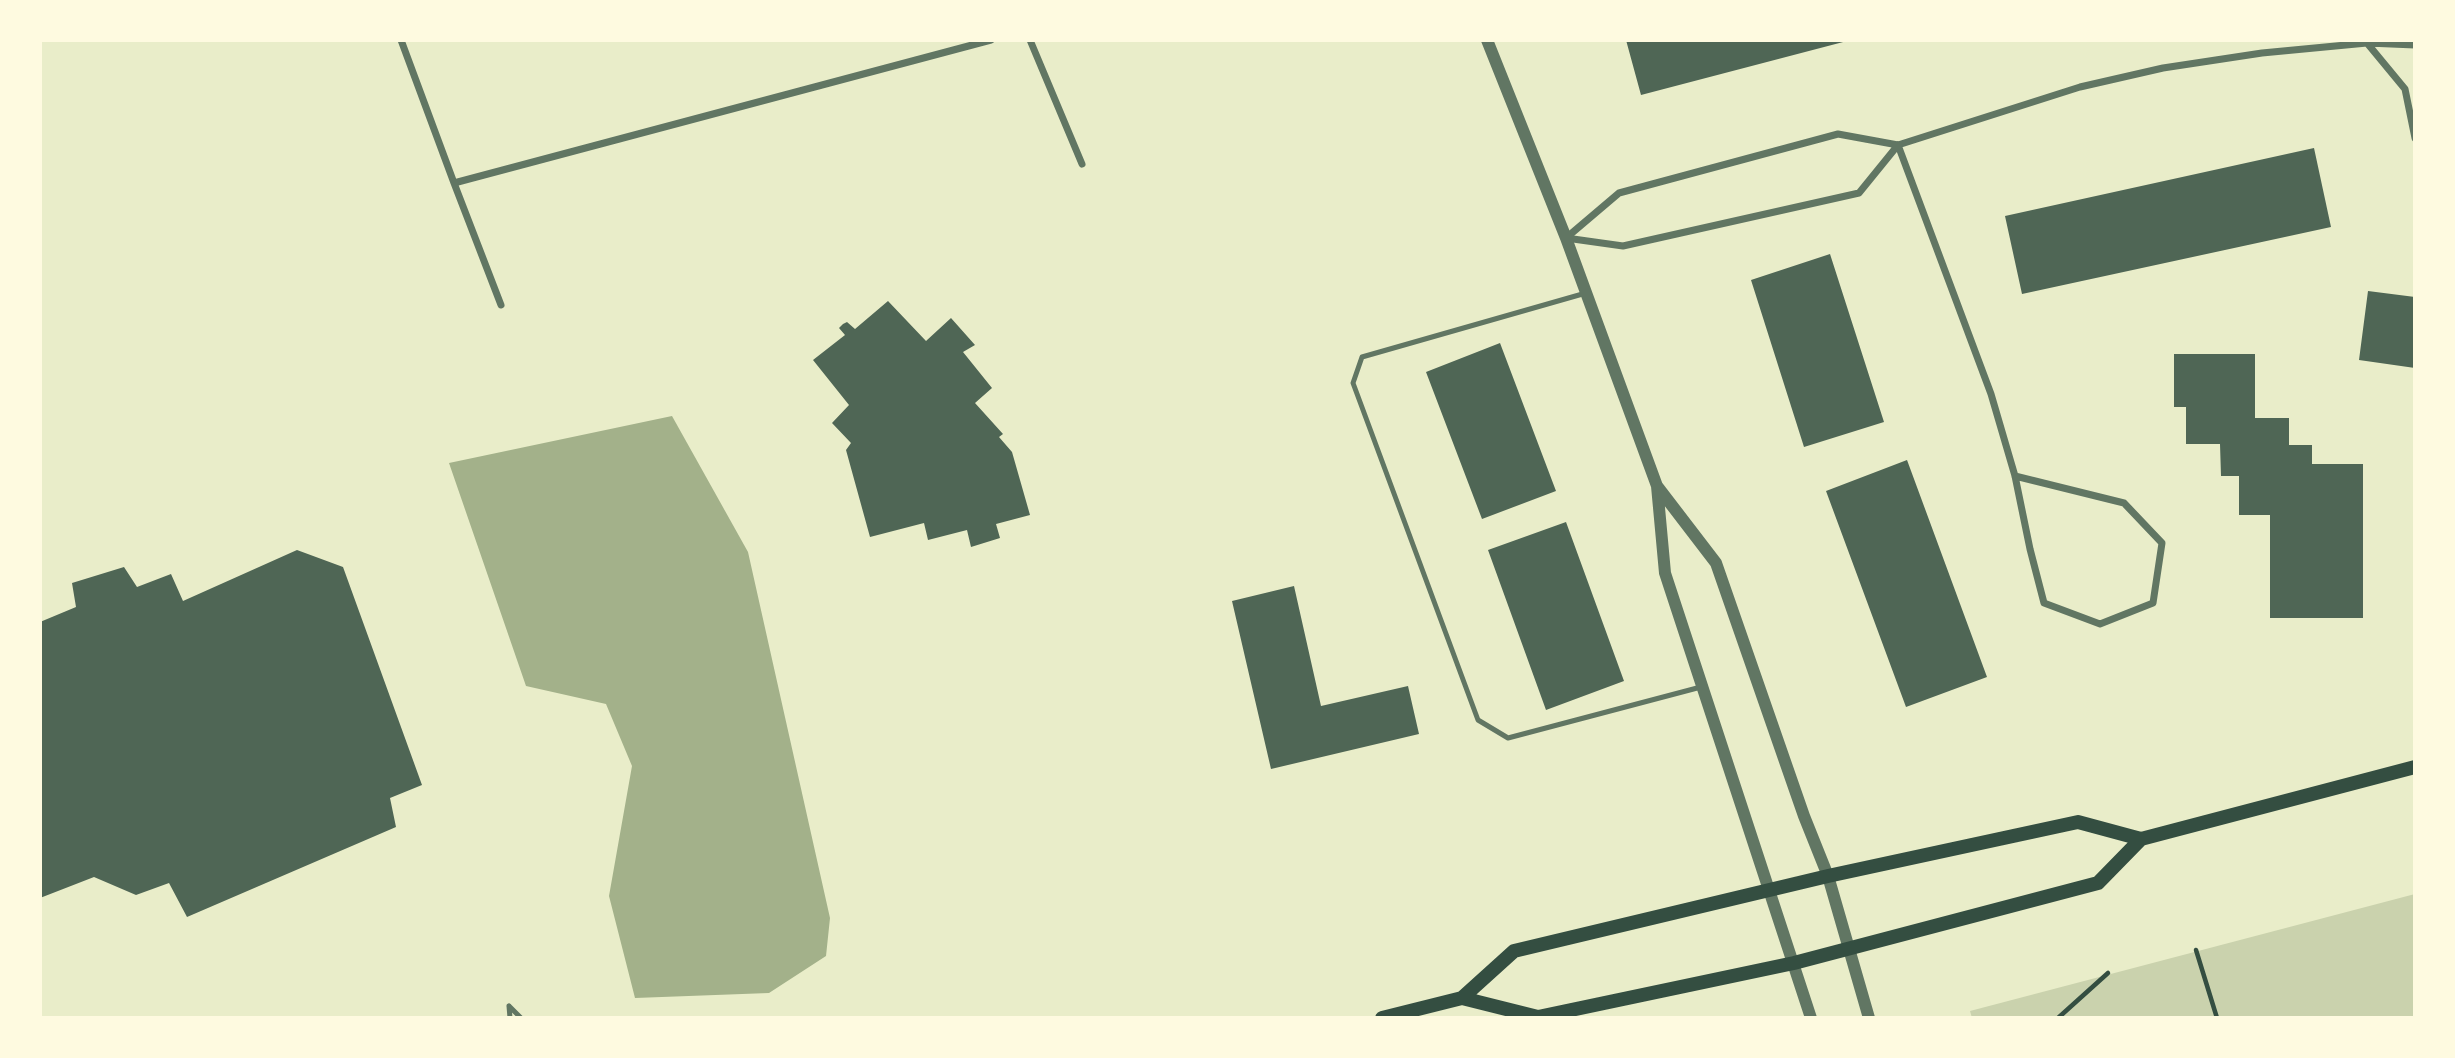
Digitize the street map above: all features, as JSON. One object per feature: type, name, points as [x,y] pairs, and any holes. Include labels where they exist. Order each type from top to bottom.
[{"type":"main road","points":[[1382,1018],[1462,998],[1514,951],[1828,876],[2078,822],[2141,839],[2415,767]]},
{"type":"main road","points":[[1462,998],[1538,1017],[1794,963],[2098,883],[2141,839]]},
{"type":"street","points":[[401,40],[501,305]]},
{"type":"street","points":[[454,183],[992,40]]},
{"type":"street","points":[[1030,40],[1082,164]]},
{"type":"street","points":[[1487,40],[1587,293],[1657,486],[1665,573],[1811,1018]]},
{"type":"street","points":[[1566,238],[1619,193],[1838,134],[1898,145],[2080,87],[2163,68],[2262,53],[2367,43],[2415,45]]},
{"type":"street","points":[[2367,43],[2405,89],[2415,138]]},
{"type":"street","points":[[1566,238],[1623,246],[1859,193],[1898,145]]},
{"type":"street","points":[[1898,145],[1991,394],[2015,476],[2044,603],[2100,624],[2153,603],[2162,542],[2123,503],[2015,476]]},
{"type":"street","points":[[1657,486],[1716,563],[1804,816],[1828,876],[1869,1018]]},
{"type":"lane","points":[[1587,293],[1362,357],[1353,383],[1478,720],[1508,738],[1704,686]]},
{"type":"lane","points":[[510,1018],[509,1006],[521,1018]]},
{"type":"path","points":[[2196,950],[2217,1018]]},
{"type":"path","points":[[2058,1018],[2108,972]]},
{"type":"shaded area","points":[[672,416],[748,552],[830,918],[826,956],[769,993],[635,998],[609,896],[632,766],[606,704],[526,686],[449,463]]},
{"type":"shaded area","points":[[2415,894],[2415,1018],[1972,1018],[1970,1011]]},
{"type":"building","points":[[1626,40],[1846,40],[1847,41],[1641,95]]},
{"type":"building","points":[[2314,148],[2331,227],[2022,294],[2005,216]]},
{"type":"building","points":[[1830,254],[1884,422],[1804,447],[1751,280]]},
{"type":"building","points":[[2368,291],[2415,297],[2415,368],[2359,360]]},
{"type":"building","points":[[888,301],[926,341],[951,318],[975,345],[963,352],[992,388],[975,403],[1003,434],[999,437],[1012,452],[1030,515],[996,524],[1000,538],[971,547],[967,530],[928,540],[924,523],[870,537],[846,450],[851,443],[832,423],[849,405],[813,360],[845,335],[839,328],[843,324],[847,322],[855,329]]},
{"type":"building","points":[[1500,343],[1556,491],[1482,519],[1426,372]]},
{"type":"building","points":[[2174,354],[2255,354],[2255,418],[2289,418],[2289,445],[2312,445],[2312,464],[2363,464],[2363,618],[2270,618],[2270,515],[2239,515],[2239,476],[2221,476],[2220,444],[2186,444],[2186,407],[2174,407]]},
{"type":"building","points":[[1907,460],[1987,677],[1906,707],[1826,491]]},
{"type":"building","points":[[1566,522],[1624,681],[1546,710],[1488,550]]},
{"type":"building","points":[[297,550],[343,567],[422,785],[390,798],[396,827],[187,917],[169,883],[136,895],[94,877],[40,898],[40,622],[76,607],[72,583],[124,567],[137,587],[171,574],[183,601]]},
{"type":"building","points":[[1294,586],[1321,706],[1408,686],[1419,734],[1271,769],[1232,601]]}]
